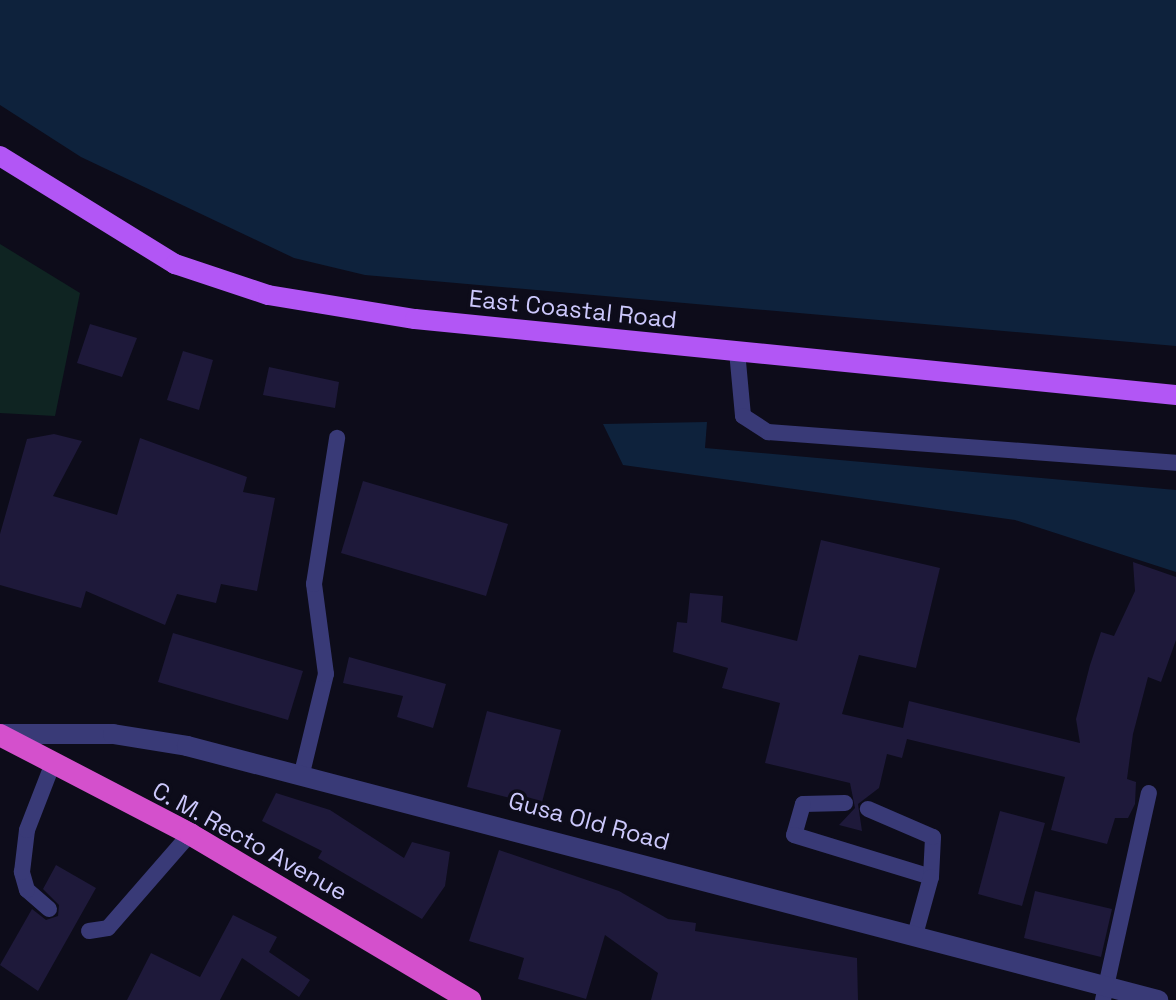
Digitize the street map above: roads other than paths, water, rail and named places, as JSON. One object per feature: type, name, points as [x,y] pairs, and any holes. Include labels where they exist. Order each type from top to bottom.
[{"type":"highway","name":"C. M. Recto Avenue","points":[[0,734],[190,834],[470,1000]]},
{"type":"main road","name":"East Coastal Road","points":[[0,156],[175,264],[268,295],[415,319],[1176,395]]},
{"type":"street","name":"Gusa Old Road","points":[[0,734],[113,734],[302,773],[915,935],[1104,993],[1158,1000]]},
{"type":"lane","points":[[737,351],[743,416],[768,432],[1176,463]]},
{"type":"lane","points":[[302,773],[326,674],[314,584],[337,438]]},
{"type":"lane","points":[[49,909],[27,890],[22,872],[27,830],[53,763]]},
{"type":"lane","points":[[1104,993],[1149,793]]},
{"type":"lane","points":[[845,803],[803,804],[794,835],[931,877]]},
{"type":"lane","points":[[868,809],[933,837],[931,877],[915,935]]},
{"type":"lane","points":[[89,931],[108,928],[190,834]]},
{"type":"water","points":[[0,0],[1176,0],[1176,346],[365,275],[294,258],[81,157],[0,105]]},
{"type":"water","points":[[707,422],[705,448],[1176,490],[1176,572],[1015,520],[623,465],[603,424]]}]
